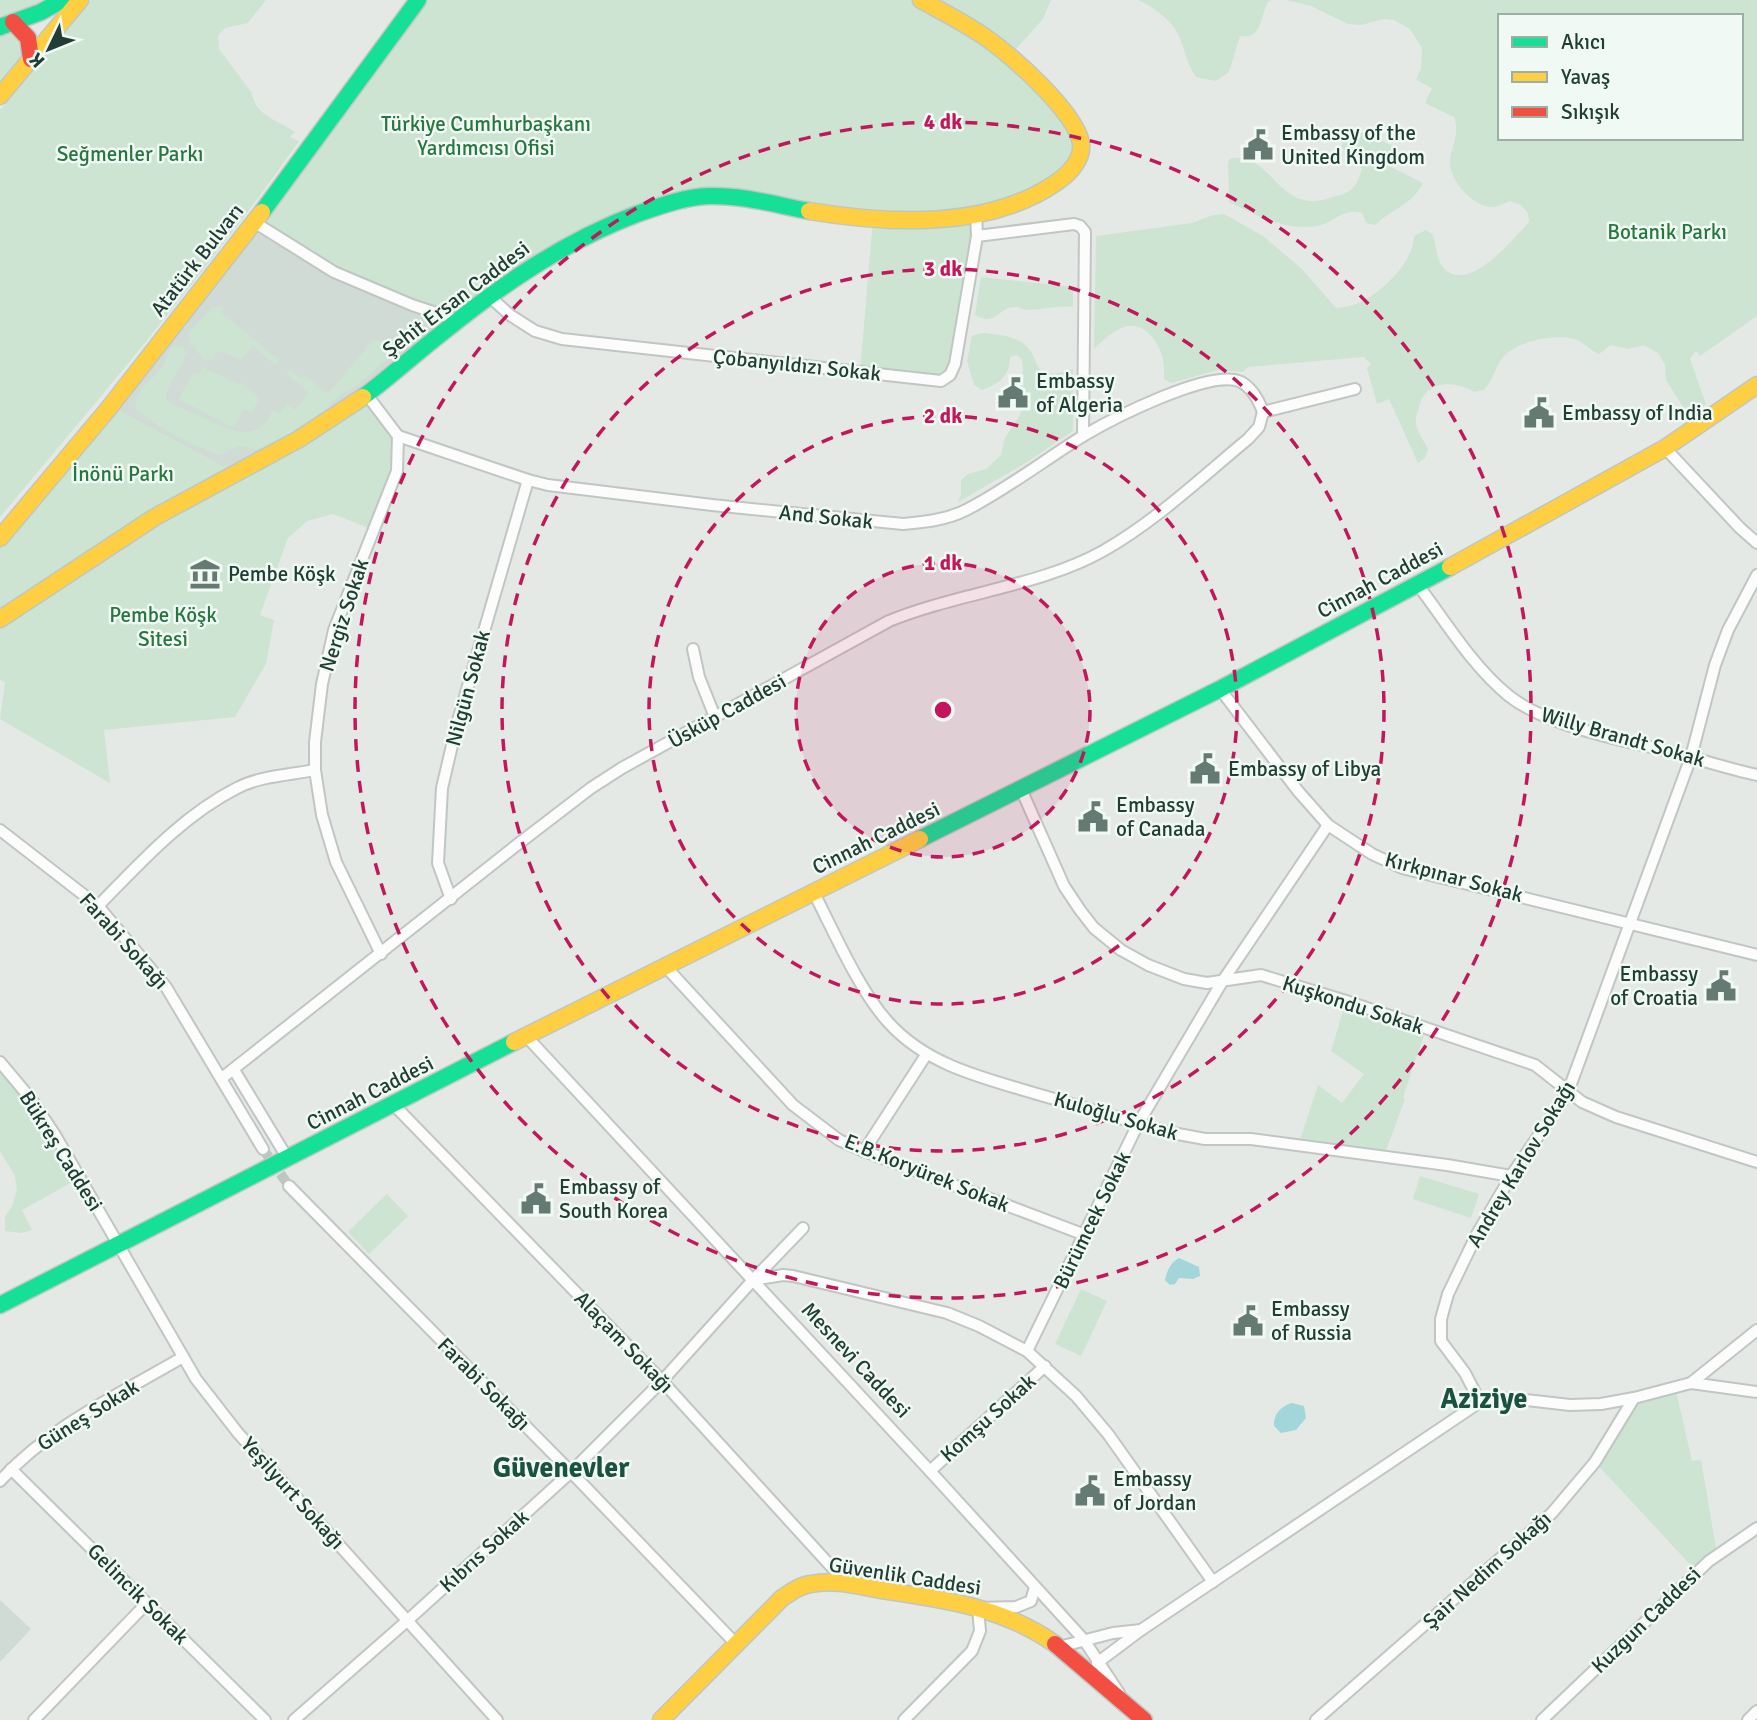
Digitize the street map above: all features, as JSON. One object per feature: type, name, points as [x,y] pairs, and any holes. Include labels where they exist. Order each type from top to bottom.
[{"type":"main road","points":[[7,24],[41,12],[62,0]]},
{"type":"main road","points":[[0,96],[80,0]]},
{"type":"main road","name":"Atatürk Bulvarı","points":[[0,538],[110,406],[254,222],[418,0]]},
{"type":"main road","name":"Şehit Ersan Caddesi","points":[[0,619],[120,539],[177,505],[301,439],[368,396],[489,296],[542,258],[593,233],[683,199],[715,195],[748,198],[810,211],[895,221],[976,212],[1011,205],[1052,186],[1074,166],[1081,146],[1070,121],[1047,92],[986,38],[921,0]]},
{"type":"main road","points":[[7,24],[25,32],[32,43],[31,59]]},
{"type":"main road","name":"Cinnah Caddesi","points":[[0,1305],[526,1036],[1220,689],[1418,585],[1665,448],[1757,385]]},
{"type":"main road","name":"Güvenlik Caddesi","points":[[661,1720],[782,1598],[800,1586],[817,1583],[848,1584],[978,1608],[1032,1629],[1059,1647],[1126,1704]]},
{"type":"main road","name":"Mesnevi Caddesi","points":[[1126,1704],[1144,1720]]},
{"type":"street","name":"Çobanyıldızı Sokak","points":[[489,296],[510,315],[535,331],[562,339],[941,381],[950,374],[956,364],[977,236],[976,212]]},
{"type":"street","points":[[254,222],[334,272],[412,305],[457,320]]},
{"type":"street","points":[[977,236],[1074,224],[1085,232],[1083,436]]},
{"type":"street","name":"And Sokak","points":[[398,436],[548,485],[904,524],[935,521],[964,511],[1083,436],[1124,414],[1177,391],[1218,381],[1240,382],[1251,391],[1263,412]]},
{"type":"street","points":[[1263,412],[1355,389]]},
{"type":"street","points":[[368,396],[398,436]]},
{"type":"street","name":"Üsküp Caddesi","points":[[222,1078],[591,788],[622,768],[889,621],[933,604],[1044,575],[1104,551],[1160,511],[1248,439],[1259,427],[1263,412]]},
{"type":"street","name":"Nergiz Sokak","points":[[382,954],[336,862],[322,815],[315,771],[315,742],[322,684],[334,631],[397,471],[398,436]]},
{"type":"street","points":[[1665,448],[1757,543]]},
{"type":"street","name":"Nilgün Sokak","points":[[451,899],[438,863],[442,788],[457,723],[528,480]]},
{"type":"street","name":"Andrey Karlov Sokağı","points":[[1480,1402],[1465,1373],[1441,1341],[1441,1320],[1459,1269],[1511,1176],[1568,1092],[1691,757],[1715,665],[1728,630],[1757,575]]},
{"type":"street","name":"Willy Brandt Sokak","points":[[1418,585],[1492,680],[1521,705],[1558,721],[1757,775]]},
{"type":"street","points":[[693,649],[699,677],[715,717]]},
{"type":"street","name":"Kırkpınar Sokak","points":[[1220,689],[1298,791],[1328,825],[1372,854],[1402,868],[1632,922],[1757,955]]},
{"type":"street","points":[[98,905],[165,839],[198,813],[238,788],[262,779],[315,771]]},
{"type":"street","name":"Kuşkondu Sokak","points":[[1021,789],[1064,886],[1094,928],[1121,950],[1148,965],[1184,979],[1207,983],[1261,975],[1346,1001],[1535,1065],[1582,1102],[1616,1116],[1757,1162]]},
{"type":"street","name":"Bürümcek Sokak","points":[[1027,1351],[1138,1124],[1222,982],[1328,825]]},
{"type":"street","name":"Farabi Sokağı","points":[[0,830],[98,905],[166,987],[263,1149]]},
{"type":"street","name":"Kuloğlu Sokak","points":[[814,892],[870,999],[887,1021],[926,1055],[983,1078],[1191,1137],[1251,1139],[1511,1176]]},
{"type":"street","name":"E.B.Koryürek Sokak","points":[[666,967],[793,1105],[839,1140],[1085,1235]]},
{"type":"street","name":"Mesnevi Caddesi","points":[[526,1036],[1084,1640],[1126,1704]]},
{"type":"street","points":[[863,1151],[926,1055]]},
{"type":"street","name":"Bükreş Caddesi","points":[[0,1062],[31,1099],[55,1135],[118,1244]]},
{"type":"street","points":[[234,1070],[288,1159]]},
{"type":"street","name":"Alaçam Sokağı","points":[[394,1105],[662,1381],[848,1584]]},
{"type":"street","name":"Farabi Sokağı","points":[[289,1186],[736,1644]]},
{"type":"street","name":"Kıbrıs Sokak","points":[[293,1720],[571,1472],[662,1381],[803,1228]]},
{"type":"street","name":"Yeşilyurt Sokağı","points":[[118,1244],[196,1379],[239,1433],[497,1720]]},
{"type":"street","points":[[753,1280],[793,1276],[905,1302],[947,1313],[1027,1351],[1076,1396],[1108,1434],[1213,1582]]},
{"type":"street","points":[[1691,1383],[1757,1330]]},
{"type":"street","name":"Güneş Sokak","points":[[0,1481],[49,1436],[183,1357]]},
{"type":"street","name":"Komşu Sokak","points":[[930,1471],[1045,1366]]},
{"type":"street","points":[[1085,1670],[1480,1402],[1499,1398],[1570,1405],[1601,1404],[1691,1383],[1757,1392]]},
{"type":"street","name":"Şair Nedim Sokağı","points":[[1316,1720],[1552,1513],[1595,1462],[1634,1398]]},
{"type":"street","name":"Gelincik Sokak","points":[[10,1469],[265,1720]]},
{"type":"street","name":"Kuzgun Caddesi","points":[[1542,1720],[1709,1561],[1757,1528]]},
{"type":"street","points":[[904,1720],[972,1651],[980,1631],[978,1608],[1023,1605],[1031,1601],[1035,1587]]},
{"type":"street","points":[[34,1720],[147,1603]]},
{"type":"street","points":[[1059,1647],[1113,1633],[1141,1630]]},
{"type":"street","points":[[1748,1720],[1757,1711]]},
{"type":"shaded area","points":[[254,222],[457,320],[367,395],[235,473],[110,406]]},
{"type":"shaded area","points":[[0,1600],[31,1629],[0,1662]]},
{"type":"green space","points":[[0,0],[48,0],[0,19]]},
{"type":"green space","name":"Seğmenler Parkı","points":[[91,0],[266,0],[248,23],[225,28],[218,35],[219,49],[252,93],[262,112],[295,132],[290,137],[299,141],[191,285],[0,517],[0,110],[58,40],[56,36],[76,11],[81,12]]},
{"type":"green space","name":"Türkiye Cumhurbaşkanı Yardımcısı Ofisi","points":[[418,0],[1051,0],[1043,19],[1016,49],[1008,42],[1000,50],[1078,134],[1067,175],[976,213],[947,378],[860,372],[873,220],[715,195],[593,233],[457,320],[334,272],[254,222]]},
{"type":"green space","points":[[1138,0],[1272,0],[1265,8],[1257,31],[1240,36],[1229,72],[1216,81],[1196,77],[1172,25],[1156,10]]},
{"type":"green space","name":"Botanik Parkı","points":[[1286,0],[1757,0],[1757,316],[1700,356],[1696,351],[1690,359],[1706,404],[1689,416],[1666,380],[1665,365],[1658,353],[1644,345],[1628,349],[1611,345],[1599,354],[1573,339],[1540,339],[1509,351],[1484,390],[1474,392],[1450,384],[1434,387],[1427,392],[1422,398],[1416,421],[1428,449],[1425,458],[1418,463],[1389,399],[1377,404],[1367,368],[1371,364],[1364,357],[1248,367],[1243,372],[1218,370],[1171,383],[1164,379],[1163,360],[1156,342],[1140,328],[1132,326],[1117,330],[1094,349],[1096,236],[1192,223],[1224,214],[1263,236],[1301,268],[1336,308],[1363,301],[1383,287],[1408,257],[1414,236],[1426,230],[1433,235],[1442,266],[1452,274],[1464,275],[1489,262],[1529,222],[1528,213],[1521,205],[1510,201],[1487,207],[1474,200],[1457,183],[1450,163],[1456,131],[1454,117],[1425,103],[1432,88],[1416,80],[1421,68],[1422,48],[1410,29],[1394,20],[1384,19],[1361,25],[1348,24],[1311,6]]},
{"type":"green space","points":[[11,28],[21,35],[27,57],[0,89],[0,32]]},
{"type":"green space","points":[[1348,133],[1363,133],[1398,148],[1391,167],[1423,183],[1413,197],[1375,225],[1366,223],[1362,213],[1349,212],[1317,226],[1293,226],[1272,221],[1229,202],[1228,162],[1231,158],[1254,163],[1289,193],[1299,198],[1319,201],[1349,191],[1358,181],[1362,169],[1342,147]]},
{"type":"green space","points":[[981,277],[1073,287],[1073,307],[1028,310],[1011,307],[993,318],[982,318],[975,315]]},
{"type":"green space","points":[[213,307],[224,307],[221,312],[279,360],[276,365],[253,346],[241,360],[221,351],[215,354],[215,359],[205,361],[189,341],[189,332]]},
{"type":"green space","points":[[982,333],[1007,336],[1021,342],[1033,355],[1038,367],[1048,374],[1073,369],[1073,431],[1024,464],[958,502],[961,480],[968,474],[986,469],[1001,455],[1005,438],[1021,413],[1019,385],[1023,370],[1022,360],[1017,355],[1010,357],[1006,374],[994,385],[982,390],[974,385],[967,361],[972,336]]},
{"type":"green space","points":[[397,338],[402,343],[399,349],[355,387],[340,395],[308,426],[273,446],[254,449],[239,446],[221,455],[176,436],[135,408],[141,390],[161,368],[173,346],[182,346],[186,352],[169,387],[166,400],[236,431],[256,430],[265,423],[273,410],[279,414],[287,404],[295,410],[309,393],[287,374],[290,369],[301,378],[304,375],[328,394],[374,339],[382,342]]},
{"type":"green space","points":[[203,367],[238,384],[240,382],[260,398],[251,413],[244,409],[233,428],[179,399],[193,373],[198,375]]},
{"type":"green space","name":"Pembe Köşk Sitesi","points":[[367,395],[398,436],[397,471],[374,530],[333,514],[307,521],[288,538],[260,615],[274,620],[266,664],[235,717],[104,730],[110,783],[0,719],[5,682],[0,680],[0,538],[110,406],[235,473]]},
{"type":"green space","points":[[1346,1001],[1426,1028],[1403,1098],[1405,1099],[1383,1158],[1298,1146],[1318,1085],[1342,1103],[1364,1074],[1331,1051]]},
{"type":"green space","points":[[0,1074],[19,1094],[76,1180],[22,1210],[32,1230],[21,1233],[5,1231],[5,1217],[17,1190],[15,1176],[0,1151]]},
{"type":"green space","points":[[1420,1176],[1479,1194],[1471,1218],[1413,1199]]},
{"type":"green space","points":[[387,1194],[408,1216],[369,1254],[348,1232]]},
{"type":"green space","points":[[1081,1289],[1107,1301],[1081,1356],[1055,1344]]},
{"type":"green space","points":[[1675,1387],[1692,1461],[1701,1460],[1717,1554],[1697,1572],[1595,1462],[1634,1398]]},
{"type":"water","points":[[1179,1258],[1199,1267],[1200,1276],[1193,1279],[1179,1278],[1175,1284],[1170,1285],[1165,1280],[1167,1273]]},
{"type":"water","points":[[1292,1403],[1304,1406],[1306,1418],[1296,1430],[1281,1433],[1274,1426],[1276,1414],[1281,1408]]},
{"type":"tunnel","points":[[263,1149],[289,1186]]},
{"type":"traffic: fast","points":[[0,27],[41,12],[62,0]]},
{"type":"traffic: fast","points":[[262,212],[418,0]]},
{"type":"traffic: fast","points":[[363,397],[464,315],[511,281],[559,251],[610,225],[672,202],[709,196],[747,199],[809,211]]},
{"type":"traffic: fast","points":[[920,839],[1220,689],[1450,567]]},
{"type":"traffic: fast","points":[[0,1305],[514,1042]]},
{"type":"traffic: slow","points":[[0,96],[80,0]]},
{"type":"traffic: slow","points":[[809,211],[871,219],[969,216],[1030,198],[1057,182],[1078,160],[1081,143],[1076,130],[1041,85],[985,37],[921,0]]},
{"type":"traffic: slow","points":[[0,538],[109,408],[262,212]]},
{"type":"traffic: slow","points":[[1450,567],[1665,448],[1757,385]]},
{"type":"traffic: slow","points":[[0,619],[155,517],[299,439],[363,397]]},
{"type":"traffic: slow","points":[[514,1042],[920,839]]},
{"type":"traffic: slow","points":[[661,1720],[782,1598],[807,1585],[828,1582],[846,1584],[971,1606],[1014,1621],[1055,1644]]},
{"type":"traffic: jam","points":[[13,22],[28,38],[31,59]]},
{"type":"traffic: jam","points":[[1055,1644],[1144,1720]]},
{"type":"place","name":"Embassy of the United Kingdom","points":[[1258,145]]},
{"type":"place","name":"Embassy of Algeria","points":[[1013,393]]},
{"type":"place","name":"Embassy of India","points":[[1539,413]]},
{"type":"place","name":"Pembe Köşk","points":[[205,574]]},
{"type":"place","name":"Embassy of Libya","points":[[1205,769]]},
{"type":"place","name":"Embassy of Canada","points":[[1093,817]]},
{"type":"place","name":"Embassy of Croatia","points":[[1721,986]]},
{"type":"place","name":"Embassy of South Korea","points":[[536,1199]]},
{"type":"place","name":"Embassy of Russia","points":[[1248,1321]]},
{"type":"place","name":"Embassy of Jordan","points":[[1090,1491]]},
{"type":"district","name":"Aziziye","points":[[1484,1398]]},
{"type":"district","name":"Güvenevler","points":[[561,1467]]},
{"type":"park label","name":"İnönü Parkı","points":[[123,474]]}]
